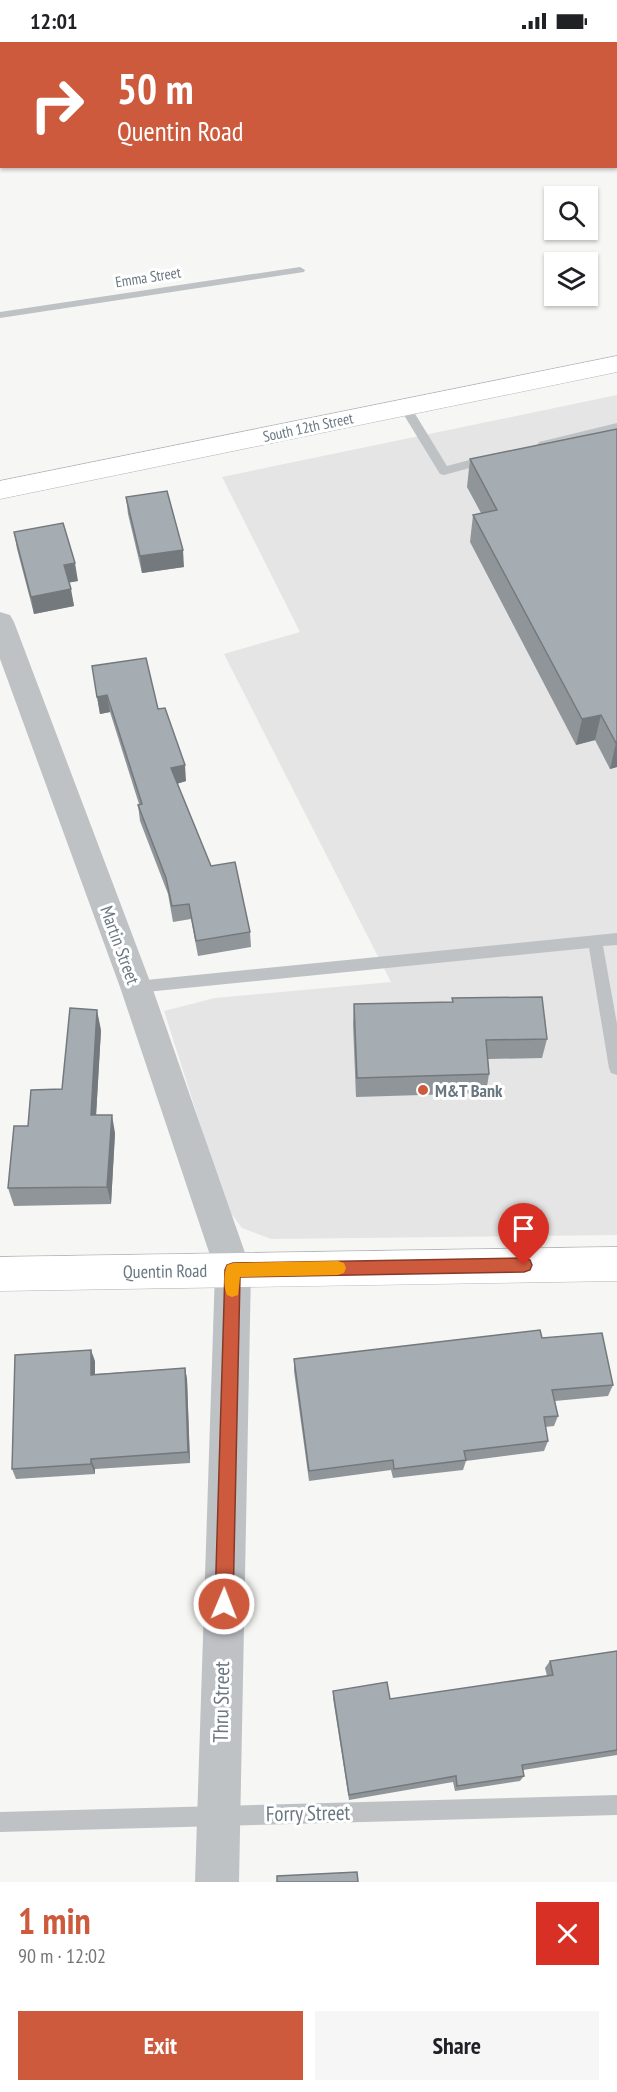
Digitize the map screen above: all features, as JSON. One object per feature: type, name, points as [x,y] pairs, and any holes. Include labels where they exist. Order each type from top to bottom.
[{"type":"main road","name":"South 12th Street","points":[[0,490],[617,364]]},
{"type":"main road","name":"Quentin Road","points":[[0,1274],[617,1264]]},
{"type":"street","name":"Martin Street","points":[[0,622],[136,987],[233,1270]]},
{"type":"street","name":"Thru Street","points":[[217,1882],[233,1270]]},
{"type":"lane","name":"Emma Street","points":[[0,315],[300,270]]},
{"type":"lane","points":[[405,407],[444,471],[501,456]]},
{"type":"lane","points":[[536,447],[617,426]]},
{"type":"lane","points":[[136,987],[617,939]]},
{"type":"lane","points":[[595,941],[617,1068]]},
{"type":"lane","name":"Forry Street","points":[[0,1822],[617,1805]]},
{"type":"shaded area","points":[[617,395],[617,1235],[271,1239],[242,1228],[227,1208],[164,1011],[215,998],[391,982],[224,654],[300,632],[222,477]]},
{"type":"building","points":[[617,429],[616,743],[601,715],[582,719],[473,515],[497,510],[470,459]]},
{"type":"building","points":[[167,491],[183,550],[140,556],[126,497]]},
{"type":"building","points":[[63,523],[75,563],[64,565],[71,589],[31,597],[14,532]]},
{"type":"building","points":[[146,658],[158,709],[165,708],[185,765],[171,768],[211,866],[235,862],[250,932],[196,941],[189,904],[172,906],[166,878],[138,805],[142,804],[107,695],[97,697],[92,666]]},
{"type":"building","points":[[542,997],[547,1039],[486,1040],[489,1074],[357,1078],[354,1004],[453,1002],[452,998]]},
{"type":"building","points":[[70,1008],[97,1010],[91,1115],[112,1115],[107,1187],[8,1188],[14,1126],[28,1126],[31,1090],[62,1089]]},
{"type":"building","points":[[540,1330],[542,1338],[602,1333],[613,1385],[552,1390],[558,1416],[544,1417],[548,1441],[464,1451],[466,1460],[394,1469],[393,1460],[309,1471],[294,1359]]},
{"type":"building","points":[[91,1350],[91,1375],[185,1368],[188,1452],[91,1459],[91,1464],[12,1469],[15,1355]]},
{"type":"building","points":[[617,1651],[617,1750],[522,1765],[524,1776],[457,1786],[456,1776],[349,1795],[333,1691],[387,1682],[390,1699],[553,1675],[550,1661]]},
{"type":"building","points":[[357,1872],[358,1882],[277,1882],[277,1876]]},
{"type":"slow traffic","points":[[232,1289],[233,1270],[338,1268]]},
{"type":"place","name":"M&T Bank","points":[[423,1090]]},
{"type":"route","points":[[224,1604],[233,1270],[524,1265]]}]
